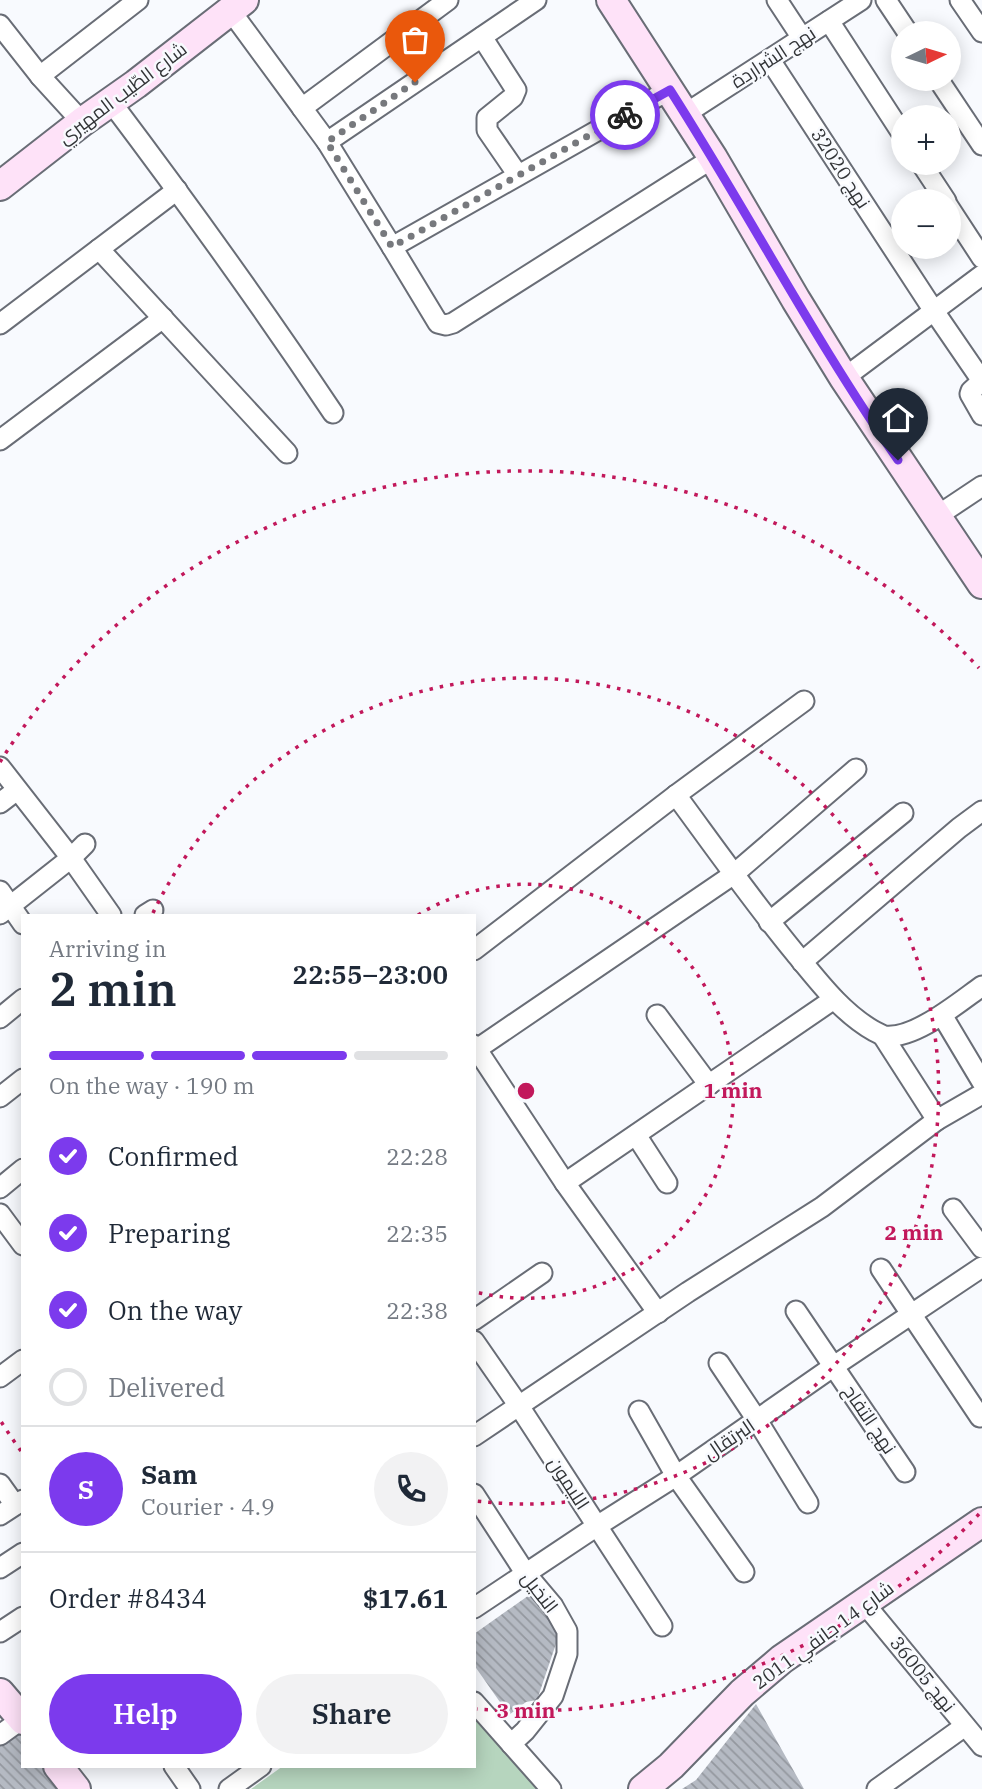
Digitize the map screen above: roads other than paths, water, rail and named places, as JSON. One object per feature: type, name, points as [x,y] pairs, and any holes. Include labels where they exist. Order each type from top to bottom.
[{"type":"street","points":[[40,76],[138,0]]},
{"type":"street","points":[[302,108],[448,0]]},
{"type":"street","points":[[327,142],[536,0]]},
{"type":"street","points":[[611,0],[713,158],[844,378],[982,584]]},
{"type":"street","points":[[777,0],[802,38]]},
{"type":"street","name":"نهج الشراردة","points":[[685,114],[861,0]]},
{"type":"street","points":[[886,0],[900,21]]},
{"type":"street","points":[[960,0],[982,32]]},
{"type":"street","points":[[237,5],[302,108],[327,142],[438,323],[453,323],[713,158]]},
{"type":"street","name":"شارع الطّيب المهيري","points":[[0,186],[237,5]]},
{"type":"street","points":[[829,21],[891,117]]},
{"type":"street","points":[[0,25],[40,76],[82,122]]},
{"type":"street","points":[[482,37],[516,90],[513,97],[487,118],[487,130],[519,175]]},
{"type":"street","name":"نهج 32020","points":[[770,60],[982,381]]},
{"type":"street","points":[[392,247],[670,90]]},
{"type":"street","points":[[946,91],[982,145]]},
{"type":"street","points":[[111,102],[295,354],[333,413]]},
{"type":"street","points":[[0,324],[177,190]]},
{"type":"street","points":[[961,226],[982,258]]},
{"type":"street","points":[[99,249],[286,453]]},
{"type":"street","points":[[844,378],[982,275]]},
{"type":"street","points":[[0,440],[163,318]]},
{"type":"street","points":[[982,381],[970,394],[982,415]]},
{"type":"street","points":[[937,516],[982,486]]},
{"type":"street","points":[[476,948],[804,701]]},
{"type":"street","points":[[0,767],[18,790],[78,851],[110,914]]},
{"type":"street","points":[[476,1046],[734,874],[856,769]]},
{"type":"street","points":[[0,803],[18,790]]},
{"type":"street","points":[[676,795],[769,922],[802,962],[834,999],[859,1021],[883,1036],[937,1120]]},
{"type":"street","points":[[802,962],[982,811]]},
{"type":"street","points":[[769,922],[903,813]]},
{"type":"street","points":[[21,922],[4,903],[78,851]]},
{"type":"street","points":[[883,1036],[905,1033],[920,1027],[942,1015],[982,986]]},
{"type":"street","points":[[565,1183],[834,999]]},
{"type":"street","points":[[0,1018],[21,1001]]},
{"type":"street","points":[[657,1015],[709,1086]]},
{"type":"street","points":[[942,1015],[982,1082]]},
{"type":"street","points":[[476,1049],[565,1183],[658,1313]]},
{"type":"street","points":[[0,1097],[21,1081]]},
{"type":"street","points":[[476,1435],[688,1292],[822,1207],[937,1120],[982,1094]]},
{"type":"street","points":[[636,1135],[667,1183]]},
{"type":"street","points":[[0,1188],[21,1171]]},
{"type":"street","points":[[953,1209],[982,1248]]},
{"type":"street","points":[[0,1214],[21,1242]]},
{"type":"street","name":"البرتقال","points":[[476,1607],[676,1476],[982,1267]]},
{"type":"street","points":[[881,1269],[980,1417]]},
{"type":"street","points":[[476,1319],[542,1273]]},
{"type":"street","name":"نهج التفاح","points":[[796,1311],[905,1472]]},
{"type":"street","name":"الليمون","points":[[476,1343],[662,1626]]},
{"type":"street","points":[[0,1377],[21,1361]]},
{"type":"street","points":[[719,1363],[808,1503]]},
{"type":"street","points":[[639,1411],[676,1476],[744,1572]]},
{"type":"street","points":[[0,1484],[13,1507]]},
{"type":"street","name":"النخيل","points":[[476,1497],[526,1574],[561,1617],[567,1632],[567,1654],[553,1696],[518,1737]]},
{"type":"street","name":"شارع 14 جانفي 2011","points":[[643,1789],[671,1766],[743,1693],[772,1668],[864,1603],[980,1528]]},
{"type":"street","points":[[0,1568],[21,1554]]},
{"type":"street","name":"نهج 36005","points":[[864,1603],[982,1746]]},
{"type":"street","points":[[0,1632],[21,1618]]},
{"type":"street","points":[[0,1693],[21,1718]]},
{"type":"street","points":[[476,1704],[518,1737],[551,1789]]},
{"type":"street","points":[[0,1735],[21,1720]]},
{"type":"street","points":[[887,1786],[965,1726]]},
{"type":"street","points":[[175,1768],[190,1789]]},
{"type":"street","points":[[229,1789],[258,1768]]}]
